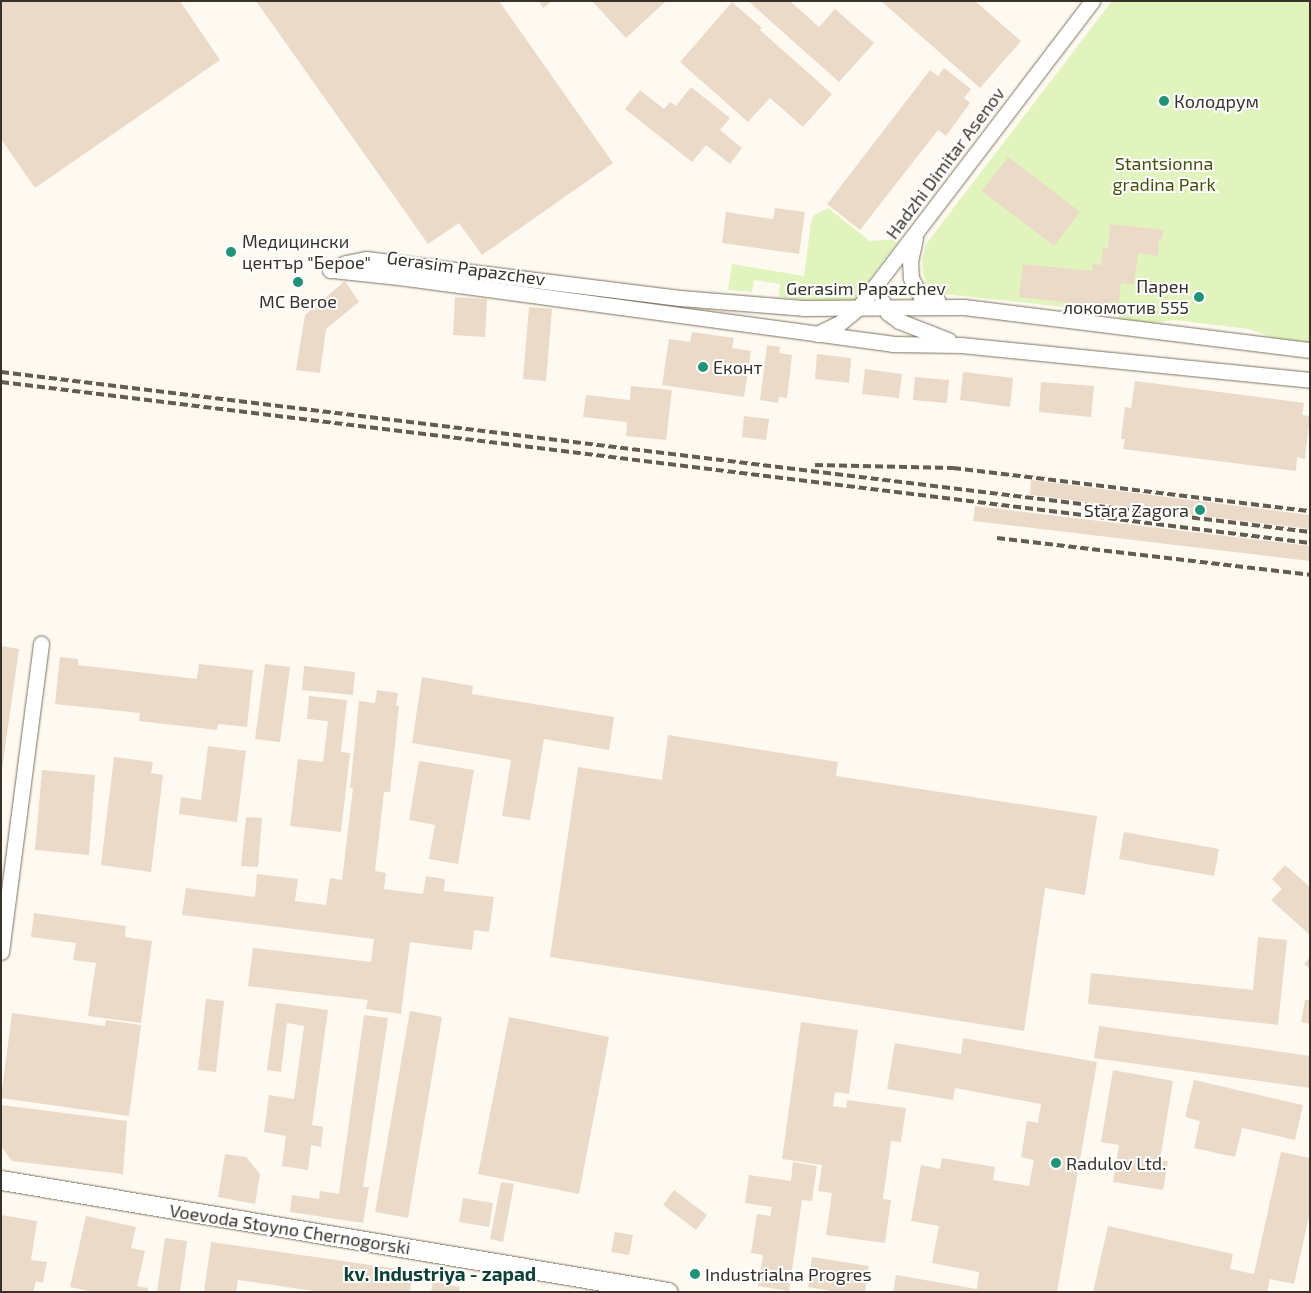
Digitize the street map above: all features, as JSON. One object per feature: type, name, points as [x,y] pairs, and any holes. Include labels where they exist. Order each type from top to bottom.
[{"type":"street","name":"Hadzhi Dimitar Asenov","points":[[817,334],[840,323],[859,307],[1092,1]]},
{"type":"street","points":[[917,233],[910,261],[911,278],[921,297],[964,307]]},
{"type":"street","name":"Gerasim Papazchev","points":[[1310,350],[964,307],[803,308],[680,298],[366,259],[346,263],[330,270],[399,277],[681,317],[892,344],[961,345],[1310,380]]},
{"type":"street","points":[[880,281],[880,296],[884,307],[899,321],[961,345]]},
{"type":"street","points":[[680,298],[681,317]]},
{"type":"street","points":[[1,952],[41,644]]},
{"type":"street","name":"Voevoda Stoyno Chernogorski","points":[[1,1180],[668,1292]]},
{"type":"green space","name":"Stantsionna gradina Park","points":[[1112,1],[1310,1],[1310,343],[1277,339],[1249,329],[1174,320],[1151,323],[1118,319],[1119,313],[944,294],[932,291],[926,283],[922,260],[926,244]]},
{"type":"green space","points":[[828,208],[870,241],[900,239],[870,278],[869,291],[858,300],[842,305],[779,297],[780,284],[754,280],[752,292],[728,290],[732,264],[804,276],[811,222],[814,215]]},
{"type":"building","points":[[1,1],[180,1],[220,60],[35,188],[1,139]]},
{"type":"building","points":[[256,1],[499,1],[613,163],[482,255],[459,223],[428,244]]},
{"type":"building","points":[[539,1],[552,1],[543,8]]},
{"type":"building","points":[[592,1],[666,1],[626,38]]},
{"type":"building","points":[[748,1],[790,1],[819,27],[835,9],[874,43],[839,82]]},
{"type":"building","points":[[881,1],[975,1],[1021,41],[980,88]]},
{"type":"building","points":[[732,2],[762,28],[760,30],[832,94],[803,127],[770,98],[748,122],[680,62]]},
{"type":"building","points":[[944,68],[971,89],[964,98],[970,103],[946,136],[938,130],[860,230],[827,204],[930,70],[938,76]]},
{"type":"building","points":[[691,87],[730,118],[720,130],[742,148],[730,164],[706,145],[692,162],[625,109],[640,90],[664,109],[670,102],[676,106]]},
{"type":"building","points":[[1008,157],[1080,212],[1054,246],[982,191]]},
{"type":"building","points":[[775,208],[805,212],[799,254],[722,243],[726,212],[773,219]]},
{"type":"building","points":[[1110,224],[1163,230],[1162,239],[1159,238],[1158,256],[1138,253],[1134,285],[1121,283],[1119,303],[1109,302],[1108,307],[1019,297],[1023,264],[1092,271],[1093,264],[1101,265],[1103,248],[1108,248]]},
{"type":"building","points":[[345,281],[359,302],[326,329],[320,373],[296,370],[305,315]]},
{"type":"building","points":[[455,297],[487,299],[485,337],[453,335]]},
{"type":"building","points":[[529,307],[552,309],[546,381],[523,379]]},
{"type":"building","points":[[692,332],[734,338],[732,348],[751,351],[744,397],[662,385],[669,339],[690,342]]},
{"type":"building","points":[[767,345],[780,347],[779,353],[792,355],[787,398],[779,397],[778,403],[760,400]]},
{"type":"building","points":[[817,354],[851,358],[849,383],[815,379]]},
{"type":"building","points":[[865,369],[902,374],[899,398],[862,394]]},
{"type":"building","points":[[963,372],[1013,378],[1010,407],[960,400]]},
{"type":"building","points":[[915,377],[949,380],[947,403],[913,400]]},
{"type":"building","points":[[1135,381],[1304,403],[1302,415],[1310,416],[1305,459],[1297,457],[1296,471],[1123,449],[1125,439],[1121,439],[1125,407],[1131,408]]},
{"type":"building","points":[[1041,382],[1094,386],[1091,417],[1039,412]]},
{"type":"building","points":[[631,386],[672,390],[666,440],[626,436],[627,422],[583,417],[586,395],[630,400]]},
{"type":"building","points":[[744,416],[769,419],[766,440],[742,437]]},
{"type":"building","points":[[1031,480],[1310,515],[1310,529],[1030,495]]},
{"type":"building","points":[[975,506],[1310,546],[1310,561],[973,521]]},
{"type":"building","points":[[1,646],[19,649],[2,769],[1,769]]},
{"type":"building","points":[[60,657],[78,659],[78,665],[197,679],[199,664],[253,670],[247,727],[218,724],[217,730],[139,721],[140,713],[55,704]]},
{"type":"building","points":[[265,664],[290,667],[280,742],[255,739]]},
{"type":"building","points":[[304,666],[355,672],[353,695],[302,690]]},
{"type":"building","points":[[422,677],[473,686],[472,694],[614,717],[609,750],[544,739],[530,820],[502,816],[511,760],[412,743]]},
{"type":"building","points":[[377,690],[398,693],[396,706],[399,706],[390,792],[384,792],[375,871],[386,873],[384,889],[423,894],[426,876],[445,879],[444,891],[494,897],[489,932],[474,930],[472,950],[410,942],[401,1014],[366,1009],[368,1000],[248,986],[253,948],[371,962],[374,939],[182,915],[186,888],[255,897],[257,874],[298,879],[295,901],[326,905],[330,878],[342,880],[353,788],[350,788],[359,701],[375,703]]},
{"type":"building","points":[[309,696],[347,700],[341,752],[350,753],[341,832],[290,826],[298,759],[323,762],[328,721],[307,719]]},
{"type":"building","points":[[668,735],[838,762],[836,776],[1097,816],[1085,895],[1045,888],[1024,1031],[550,957],[578,767],[662,780]]},
{"type":"building","points":[[208,746],[246,751],[237,822],[179,814],[181,797],[201,800]]},
{"type":"building","points":[[114,757],[153,762],[151,773],[163,775],[151,872],[101,865]]},
{"type":"building","points":[[419,761],[474,770],[458,864],[429,859],[435,825],[409,820]]},
{"type":"building","points":[[42,770],[95,775],[89,855],[35,850]]},
{"type":"building","points":[[246,817],[262,818],[258,867],[241,866]]},
{"type":"building","points":[[1124,832],[1219,849],[1214,876],[1119,859]]},
{"type":"building","points":[[1285,865],[1310,887],[1310,935],[1271,900],[1282,889],[1272,879]]},
{"type":"building","points":[[34,913],[126,926],[125,937],[152,941],[141,1023],[88,1016],[96,963],[73,960],[76,943],[31,937]]},
{"type":"building","points":[[1258,937],[1287,940],[1278,1025],[1088,1004],[1091,973],[1253,990]]},
{"type":"building","points":[[1310,957],[1310,969],[1304,964]]},
{"type":"building","points":[[206,999],[224,1001],[216,1072],[198,1070]]},
{"type":"building","points":[[1305,1000],[1310,1000],[1310,1024],[1301,1022]]},
{"type":"building","points":[[276,1003],[328,1010],[312,1125],[323,1127],[321,1147],[311,1145],[308,1170],[282,1166],[286,1136],[264,1132],[269,1095],[294,1099],[304,1026],[287,1023],[281,1072],[267,1070]]},
{"type":"building","points":[[410,1011],[442,1017],[408,1218],[375,1212]]},
{"type":"building","points":[[12,1013],[105,1026],[106,1020],[141,1025],[129,1116],[1,1098]]},
{"type":"building","points":[[364,1015],[388,1018],[363,1187],[369,1187],[363,1223],[290,1212],[292,1195],[319,1199],[320,1191],[339,1194]]},
{"type":"building","points":[[509,1017],[609,1037],[579,1194],[478,1174]]},
{"type":"building","points":[[801,1022],[858,1030],[849,1094],[835,1092],[833,1106],[846,1108],[847,1100],[906,1108],[901,1142],[891,1141],[883,1199],[891,1200],[885,1243],[826,1235],[832,1193],[818,1191],[822,1165],[782,1159]]},
{"type":"building","points":[[1099,1026],[1310,1056],[1310,1088],[1094,1058]]},
{"type":"building","name":"Radulov Ltd.","points":[[963,1038],[1097,1062],[1057,1292],[893,1292],[896,1275],[977,1289],[979,1272],[932,1263],[939,1226],[911,1221],[921,1165],[940,1169],[942,1158],[995,1167],[993,1180],[1029,1186],[1034,1160],[1021,1157],[1027,1121],[1038,1123],[1041,1104],[955,1088],[953,1100],[887,1089],[895,1043],[961,1054]]},
{"type":"building","points":[[1113,1070],[1173,1081],[1160,1160],[1168,1161],[1163,1190],[1113,1182],[1119,1145],[1101,1142]]},
{"type":"building","points":[[1194,1080],[1303,1105],[1295,1140],[1242,1128],[1235,1157],[1194,1148],[1200,1121],[1185,1117]]},
{"type":"building","points":[[1,1105],[127,1121],[123,1174],[12,1161],[1,1146]]},
{"type":"building","points":[[1281,1152],[1310,1158],[1310,1212],[1294,1284],[1270,1279],[1267,1292],[1093,1292],[1108,1226],[1233,1254],[1230,1269],[1254,1274]]},
{"type":"building","points":[[225,1154],[246,1157],[260,1174],[255,1204],[218,1197]]},
{"type":"building","points":[[793,1162],[817,1166],[812,1201],[802,1200],[789,1291],[758,1286],[763,1255],[751,1253],[757,1214],[770,1216],[772,1207],[745,1203],[749,1175],[791,1181]]},
{"type":"building","points":[[501,1182],[514,1184],[503,1242],[490,1239]]},
{"type":"building","points":[[674,1190],[707,1215],[696,1230],[663,1205]]},
{"type":"building","points":[[463,1198],[493,1203],[489,1227],[459,1222]]},
{"type":"building","points":[[1,1215],[37,1221],[31,1260],[47,1262],[43,1283],[36,1281],[33,1292],[1,1292]]},
{"type":"building","points":[[86,1216],[136,1227],[131,1248],[145,1251],[137,1286],[148,1288],[148,1292],[94,1292],[70,1287]]},
{"type":"building","points":[[615,1232],[633,1235],[629,1255],[611,1252]]},
{"type":"building","points":[[165,1238],[187,1241],[180,1292],[157,1292]]},
{"type":"building","points":[[211,1242],[413,1271],[410,1292],[321,1292],[238,1280],[236,1292],[204,1292]]},
{"type":"building","points":[[812,1257],[869,1266],[865,1292],[836,1292],[808,1287]]},
{"type":"building","points":[[433,1282],[460,1287],[459,1292],[431,1292]]},
{"type":"railway","points":[[1,372],[1310,532]]},
{"type":"railway","points":[[1,382],[1310,543]]},
{"type":"railway","points":[[815,465],[953,468],[1310,511]]},
{"type":"railway","points":[[997,538],[1310,575]]},
{"type":"place","name":"Колодрум","points":[[1164,101]]},
{"type":"place","name":"Медицински център \"Берое\"","points":[[231,252]]},
{"type":"place","name":"MC Beroe","points":[[298,282]]},
{"type":"place","name":"Парен локомотив 555","points":[[1199,297]]},
{"type":"place","name":"Еконт","points":[[703,367]]},
{"type":"place","name":"Stara Zagora","points":[[1200,510]]},
{"type":"place","name":"Radulov Ltd.","points":[[1056,1163]]},
{"type":"place","name":"Industrialna Progres","points":[[695,1274]]},
{"type":"district","name":"kv. Industriya - zapad","points":[[440,1274]]}]
